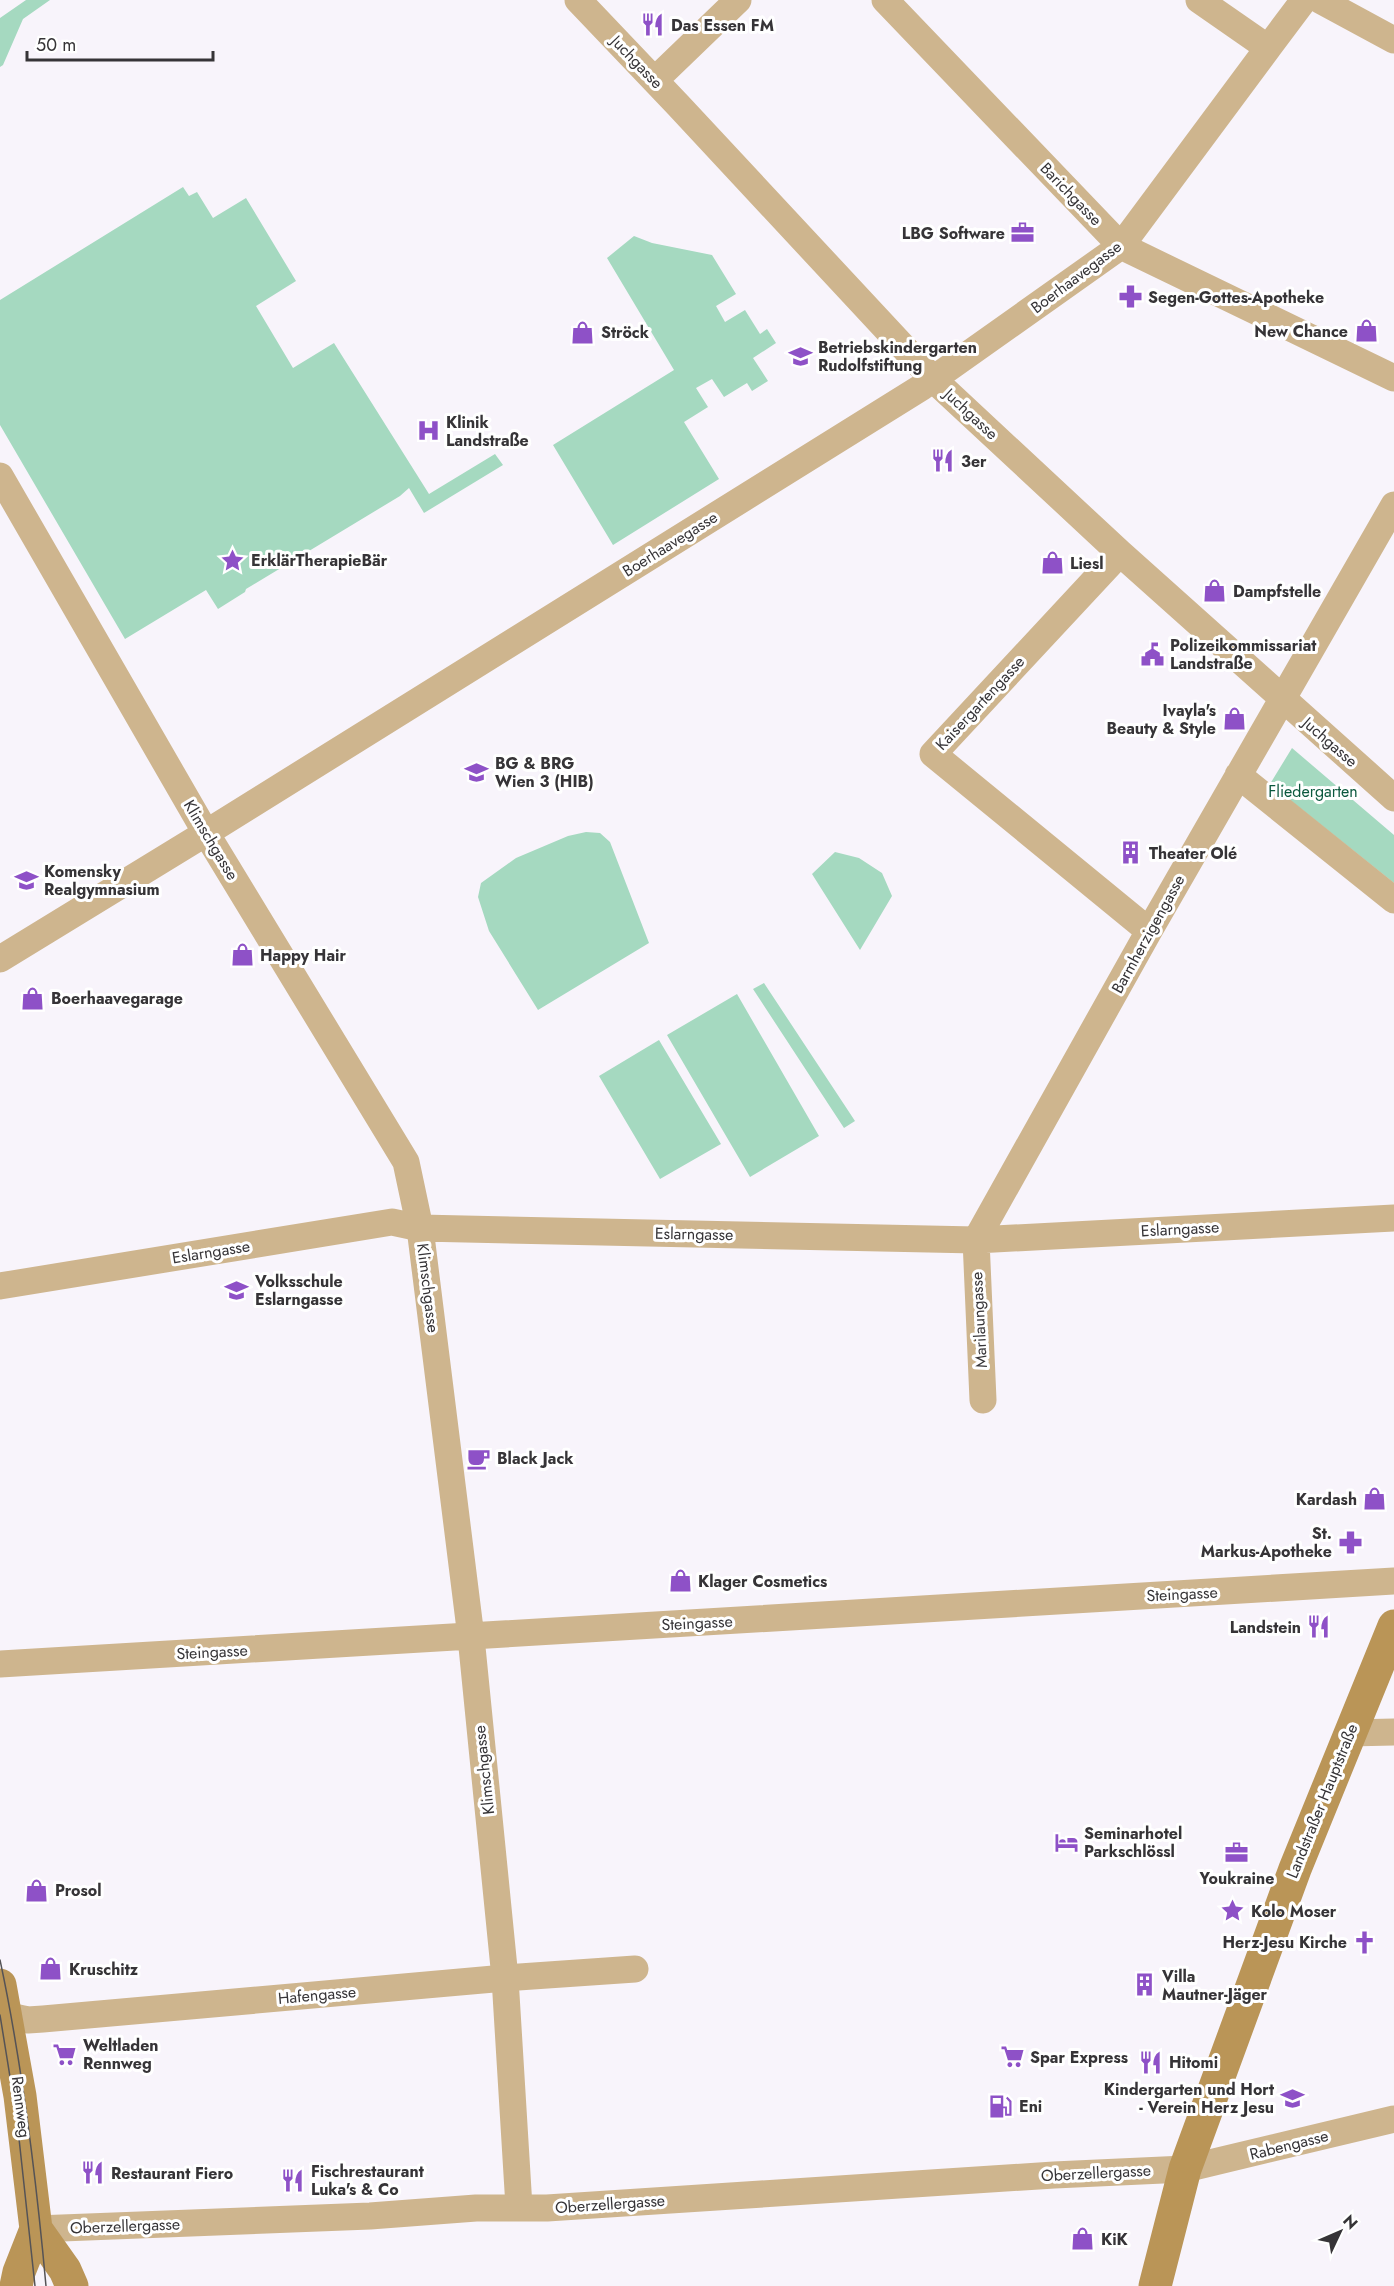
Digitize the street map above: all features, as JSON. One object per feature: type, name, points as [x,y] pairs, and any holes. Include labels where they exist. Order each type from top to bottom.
[{"type":"main road","name":"Landstraßer Hauptstraße","points":[[1155,2286],[1185,2169],[1295,1869],[1394,1626]]},
{"type":"main road","name":"Rennweg","points":[[0,1985],[20,2096],[36,2229],[65,2270],[72,2286]]},
{"type":"main road","name":"Rennweg","points":[[16,2286],[18,2272],[36,2229]]},
{"type":"street","name":"Juchgasse","points":[[578,0],[934,380],[1120,553],[1394,798]]},
{"type":"street","points":[[655,80],[738,0]]},
{"type":"street","name":"Barichgasse","points":[[885,0],[1121,246],[1394,378]]},
{"type":"street","points":[[1199,0],[1269,48]]},
{"type":"street","name":"Boerhaavegasse","points":[[0,959],[934,380],[1121,246],[1304,0]]},
{"type":"street","points":[[1320,0],[1394,40]]},
{"type":"street","name":"Klimschgasse","points":[[0,476],[206,833],[406,1161],[420,1228],[471,1637],[505,1978],[519,2207]]},
{"type":"street","name":"Barmherzigengasse","points":[[976,1239],[1149,931],[1394,505]]},
{"type":"street","name":"Kaisergartengasse","points":[[1120,553],[933,754],[1149,931]]},
{"type":"street","points":[[1238,775],[1394,900]]},
{"type":"street","name":"Eslarngasse","points":[[0,1287],[392,1222],[420,1228],[976,1239],[1394,1218]]},
{"type":"street","name":"Marilaungasse","points":[[976,1239],[983,1400]]},
{"type":"street","name":"Steingasse","points":[[0,1664],[1394,1581]]},
{"type":"street","points":[[1349,1733],[1394,1732]]},
{"type":"street","name":"Hafengasse","points":[[4,2015],[28,2020],[43,2019],[505,1978],[635,1969]]},
{"type":"street","name":"Rabengasse","points":[[1185,2169],[1394,2119]]},
{"type":"street","name":"Oberzellergasse","points":[[36,2229],[369,2216],[519,2207],[547,2208],[1054,2175],[1185,2169]]},
{"type":"green space","points":[[26,0],[50,0],[23,19],[3,65],[0,67],[0,18]]},
{"type":"green space","points":[[183,187],[189,196],[197,192],[213,218],[246,198],[296,281],[256,306],[293,368],[334,343],[429,494],[495,454],[503,465],[424,513],[409,488],[400,496],[246,589],[245,592],[218,609],[206,590],[125,639],[0,425],[0,300]]},
{"type":"green space","points":[[634,236],[652,243],[712,255],[736,294],[716,306],[725,322],[745,310],[760,334],[767,329],[776,343],[753,358],[768,381],[752,391],[747,383],[724,397],[712,379],[696,388],[708,407],[684,422],[719,479],[613,545],[553,445],[674,370],[607,258]]},
{"type":"green space","name":"Fliedergarten","points":[[1292,748],[1394,835],[1394,883],[1270,784]]},
{"type":"green space","points":[[586,832],[600,833],[610,842],[649,943],[538,1010],[489,931],[478,897],[481,883],[516,858],[568,836]]},
{"type":"green space","points":[[835,852],[859,858],[882,873],[892,896],[860,950],[812,874]]},
{"type":"green space","points":[[764,983],[855,1121],[844,1128],[753,989]]},
{"type":"green space","points":[[737,994],[819,1136],[750,1177],[667,1035]]},
{"type":"green space","points":[[659,1040],[721,1144],[660,1179],[599,1076]]},
{"type":"tram line","points":[[0,1960],[28,2122],[46,2286]]},
{"type":"tram line","points":[[0,2015],[17,2120],[35,2286]]},
{"type":"place","name":"Das Essen FM","points":[[653,25]]},
{"type":"place","name":"LBG Software","points":[[1023,233]]},
{"type":"place","name":"Segen-Gottes-Apotheke","points":[[1130,297]]},
{"type":"place","name":"New Chance","points":[[1366,331]]},
{"type":"place","name":"Ströck","points":[[583,332]]},
{"type":"place","name":"Betriebskindergarten Rudolfstiftung","points":[[800,356]]},
{"type":"place","name":"Klinik Landstraße","points":[[428,431]]},
{"type":"place","name":"3er","points":[[943,461]]},
{"type":"place","name":"ErklärTherapieBär","points":[[233,560]]},
{"type":"place","name":"Liesl","points":[[1052,563]]},
{"type":"place","name":"Dampfstelle","points":[[1215,591]]},
{"type":"place","name":"Polizeikommissariat Landstraße","points":[[1152,654]]},
{"type":"place","name":"Ivayla's Beauty & Style","points":[[1234,719]]},
{"type":"place","name":"BG & BRG Wien 3 (HIB)","points":[[477,772]]},
{"type":"place","name":"Theater Olé","points":[[1131,853]]},
{"type":"place","name":"Komensky Realgymnasium","points":[[26,880]]},
{"type":"place","name":"Happy Hair","points":[[242,955]]},
{"type":"place","name":"Boerhaavegarage","points":[[33,998]]},
{"type":"place","name":"Volksschule Eslarngasse","points":[[237,1290]]},
{"type":"place","name":"Black Jack","points":[[479,1458]]},
{"type":"place","name":"Kardash","points":[[1375,1499]]},
{"type":"place","name":"St. Markus-Apotheke","points":[[1350,1542]]},
{"type":"place","name":"Klager Cosmetics","points":[[680,1581]]},
{"type":"place","name":"Landstein","points":[[1319,1627]]},
{"type":"place","name":"Seminarhotel Parkschlössl","points":[[1066,1842]]},
{"type":"place","name":"Youkraine","points":[[1237,1853]]},
{"type":"place","name":"Prosol","points":[[37,1890]]},
{"type":"place","name":"Kolo Moser","points":[[1233,1911]]},
{"type":"place","name":"Herz-Jesu Kirche","points":[[1365,1942]]},
{"type":"place","name":"Kruschitz","points":[[51,1969]]},
{"type":"place","name":"Villa Mautner-Jäger","points":[[1144,1985]]},
{"type":"place","name":"Weltladen Rennweg","points":[[65,2054]]},
{"type":"place","name":"Spar Express","points":[[1012,2057]]},
{"type":"place","name":"Hitomi","points":[[1151,2062]]},
{"type":"place","name":"Kindergarten und Hort - Verein Herz Jesu","points":[[1292,2098]]},
{"type":"place","name":"Eni","points":[[1001,2106]]},
{"type":"place","name":"Restaurant Fiero","points":[[93,2173]]},
{"type":"place","name":"Fischrestaurant Luka's & Co","points":[[293,2180]]},
{"type":"place","name":"KiK","points":[[1083,2239]]}]
